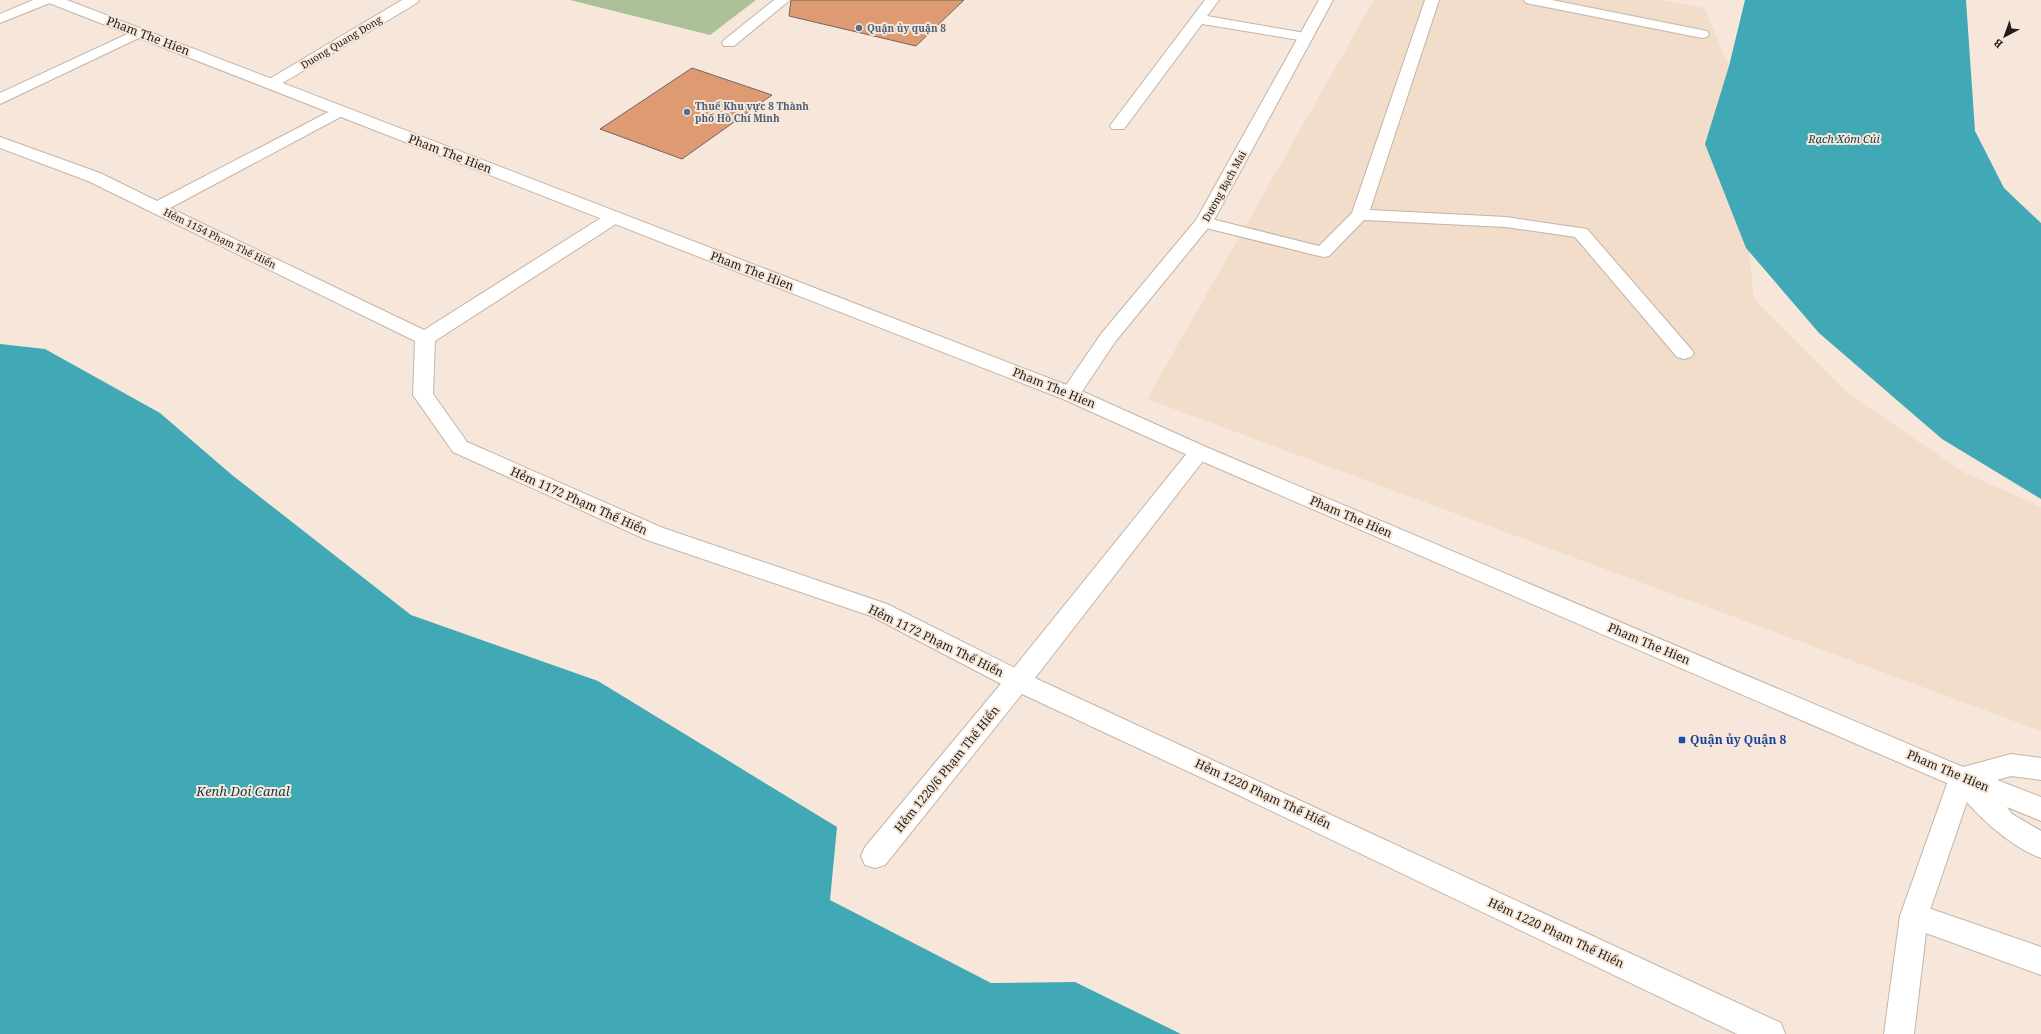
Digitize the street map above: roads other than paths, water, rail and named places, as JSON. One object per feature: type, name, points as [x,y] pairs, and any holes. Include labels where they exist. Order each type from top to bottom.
[{"type":"street","points":[[0,19],[45,0]]},
{"type":"street","name":"Pham The Hien","points":[[54,0],[1070,394],[1199,452],[1962,778],[2041,809]]},
{"type":"street","name":"Duong Quang Dong","points":[[271,84],[412,0]]},
{"type":"street","points":[[729,43],[783,0]]},
{"type":"street","points":[[1118,126],[1212,0]]},
{"type":"street","name":"Dương Bạch Mai","points":[[1070,394],[1108,338],[1204,222],[1326,0]]},
{"type":"street","points":[[1204,222],[1323,252],[1360,214],[1432,0]]},
{"type":"street","points":[[1532,0],[1702,34]]},
{"type":"street","points":[[1199,19],[1305,37]]},
{"type":"street","points":[[0,99],[138,33]]},
{"type":"street","name":"Hẻm 1154 Phạm Thế Hiển","points":[[158,208],[340,111]]},
{"type":"street","points":[[0,142],[94,177],[158,208]]},
{"type":"street","name":"Hẻm 1154 Phạm Thế Hiển","points":[[158,208],[425,338]]},
{"type":"street","points":[[1360,214],[1506,222],[1580,233],[1684,353]]},
{"type":"street","points":[[425,338],[613,218]]},
{"type":"street","name":"Hẻm 1172 Phạm Thế Hiển","points":[[425,338],[423,395],[460,447],[655,534],[879,610],[1018,681]]},
{"type":"street","points":[[1018,681],[1199,452]]},
{"type":"street","name":"Hẻm 1220/6 Phạm Thế Hiển","points":[[875,856],[1018,681]]},
{"type":"street","name":"Hẻm 1220 Phạm Thế Hiển","points":[[1018,681],[1248,787],[1770,1034]]},
{"type":"street","points":[[1962,778],[2011,765],[2041,769]]},
{"type":"street","points":[[1962,778],[2003,822],[2041,846]]},
{"type":"street","points":[[1899,1034],[1914,916],[1962,778]]},
{"type":"street","points":[[1914,916],[2041,961]]},
{"type":"water","name":"Rạch Xóm Củi","points":[[1745,0],[1966,0],[1975,131],[2004,188],[2041,223],[2041,499],[1942,439],[1819,333],[1746,248],[1705,144],[1729,66]]},
{"type":"water","name":"Kenh Doi Canal","points":[[0,344],[45,349],[160,413],[232,475],[411,615],[598,681],[837,827],[830,900],[991,983],[1075,982],[1181,1034],[0,1034]]},
{"type":"place","name":"Quận ủy quận 8","points":[[859,28]]},
{"type":"place","name":"Thuế Khu vực 8 Thành phố Hồ Chí Minh","points":[[687,112]]},
{"type":"place","name":"Quận ủy Quận 8","points":[[1682,740]]}]
